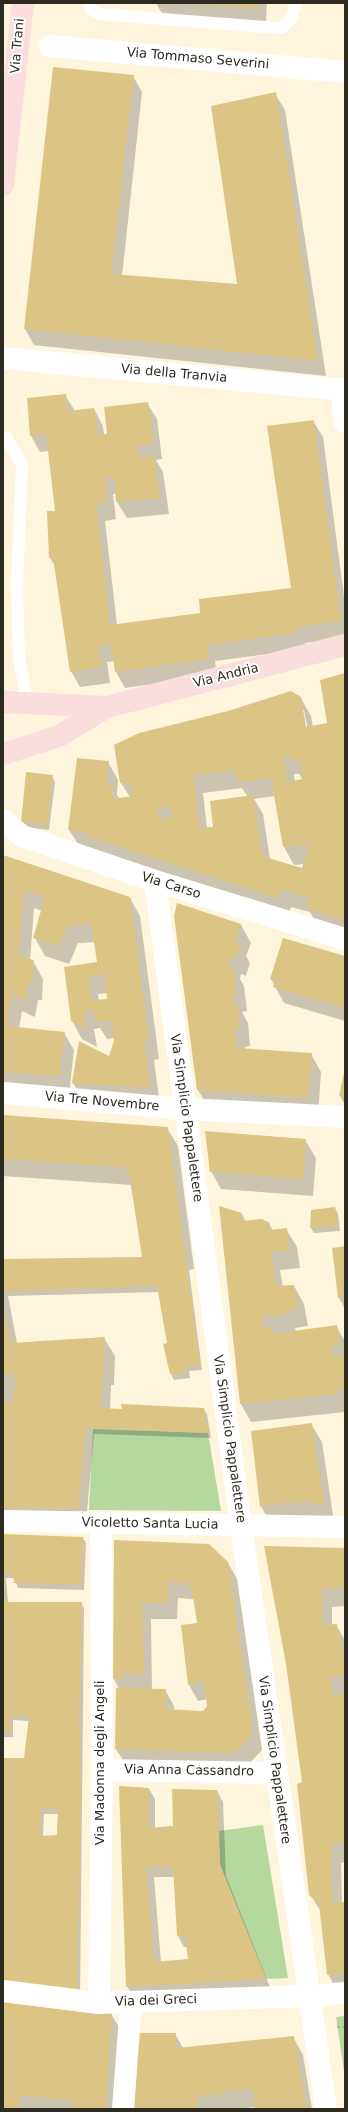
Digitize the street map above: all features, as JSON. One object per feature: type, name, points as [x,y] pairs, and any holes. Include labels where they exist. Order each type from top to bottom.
[{"type":"main road","name":"Via Trani","points":[[3,184],[23,3]]},
{"type":"main road","name":"Via Andria","points":[[3,702],[28,705],[107,707],[345,645]]},
{"type":"main road","name":"Via Andria","points":[[3,754],[59,736],[107,707]]},
{"type":"street","name":"Via Tommaso Severini","points":[[50,46],[345,72]]},
{"type":"street","name":"Via della Tranvia","points":[[3,358],[343,390]]},
{"type":"street","points":[[343,390],[345,422]]},
{"type":"street","name":"Via Carso","points":[[3,820],[22,836],[155,881],[345,939]]},
{"type":"street","name":"Via Simplicio Pappalettere","points":[[155,881],[241,1526],[326,2109]]},
{"type":"street","name":"Via Tre Novembre","points":[[3,1093],[185,1109],[345,1116]]},
{"type":"street","name":"Vicoletto Santa Lucia","points":[[3,1521],[345,1527]]},
{"type":"street","name":"Via Madonna degli Angeli","points":[[99,2003],[102,1770],[101,1523]]},
{"type":"street","name":"Via Anna Cassandro","points":[[102,1770],[276,1773]]},
{"type":"street","name":"Via dei Greci","points":[[3,1991],[99,2003],[310,1996],[345,1993]]},
{"type":"street","points":[[123,2109],[131,2003]]},
{"type":"lane","points":[[89,3],[90,8],[99,14],[277,28],[282,28],[291,19],[296,3]]},
{"type":"lane","points":[[3,438],[7,438],[22,465],[17,585],[18,636],[19,658],[28,705]]},
{"type":"green space","points":[[93,1429],[208,1433],[221,1511],[89,1510]]},
{"type":"green space","points":[[263,1825],[288,1978],[266,1979],[220,1865],[219,1831]]},
{"type":"green space","points":[[345,2016],[345,2078],[336,2017]]},
{"type":"building","points":[[182,3],[259,3],[259,8]]},
{"type":"building","points":[[53,67],[134,75],[111,274],[237,284],[211,106],[276,92],[318,361],[24,329]]},
{"type":"building","points":[[66,394],[68,411],[94,408],[98,435],[107,434],[104,407],[148,402],[154,443],[137,446],[138,458],[154,455],[160,498],[116,502],[114,477],[105,478],[107,503],[96,505],[110,625],[200,613],[199,599],[291,588],[267,426],[314,420],[341,621],[297,627],[297,633],[207,645],[209,659],[115,672],[111,644],[99,646],[101,667],[70,672],[53,558],[49,558],[47,511],[55,511],[46,433],[30,436],[27,398]]},
{"type":"building","points":[[345,673],[345,921],[306,908],[309,898],[281,889],[277,898],[86,836],[87,832],[68,830],[77,758],[109,761],[106,785],[113,786],[113,799],[132,796],[131,782],[120,783],[114,745],[139,733],[228,711],[291,691],[301,697],[306,727],[327,723],[320,680]],"holes":[[[284,756],[291,756],[292,762],[301,761],[302,779],[287,782]],[[235,770],[238,782],[271,778],[283,847],[309,845],[302,868],[262,856],[253,795],[210,801],[213,827],[200,828],[193,776]],[[171,807],[173,817],[158,819],[157,809]]]},
{"type":"building","points":[[26,772],[53,775],[47,825],[21,822]]},
{"type":"building","points":[[3,855],[130,897],[149,1042],[144,1042],[150,1088],[72,1083],[79,1041],[109,1056],[114,1041],[111,1020],[96,1022],[94,1010],[84,1011],[87,1030],[71,1021],[64,967],[97,962],[91,923],[68,925],[59,946],[33,938],[45,897],[24,891],[18,956],[34,960],[32,982],[28,982],[25,1000],[12,994],[7,1026],[65,1032],[59,1076],[3,1072]],"holes":[[[104,974],[107,999],[94,1000],[94,997],[91,997],[88,977]]]},
{"type":"building","points":[[177,903],[241,924],[235,943],[241,944],[236,958],[231,957],[228,968],[234,967],[237,993],[232,994],[233,1004],[238,1004],[240,1028],[235,1029],[237,1048],[312,1053],[308,1098],[197,1090],[174,916]]},
{"type":"building","points":[[283,938],[345,956],[345,1008],[273,987],[275,980],[270,979]]},
{"type":"building","points":[[345,1072],[345,1097],[339,1096]]},
{"type":"building","points":[[3,1115],[168,1127],[200,1365],[186,1366],[187,1372],[170,1374],[163,1344],[167,1343],[157,1286],[3,1291],[3,1259],[142,1257],[129,1173],[123,1167],[3,1159]]},
{"type":"building","points":[[205,1131],[306,1139],[303,1179],[210,1172]]},
{"type":"building","points":[[219,1206],[242,1213],[243,1221],[261,1219],[269,1222],[270,1230],[287,1228],[290,1250],[271,1252],[276,1286],[294,1285],[298,1309],[286,1310],[287,1314],[263,1317],[262,1329],[272,1328],[272,1334],[337,1325],[340,1345],[330,1346],[333,1356],[342,1355],[345,1367],[345,1387],[338,1387],[339,1394],[240,1404]]},
{"type":"building","points":[[335,1207],[338,1225],[310,1228],[311,1210]]},
{"type":"building","points":[[345,1246],[345,1297],[338,1298],[332,1248]]},
{"type":"building","points":[[3,1306],[11,1343],[105,1337],[101,1408],[122,1409],[121,1404],[204,1408],[208,1433],[86,1428],[78,1509],[3,1507],[3,1404],[12,1403],[13,1389],[17,1389],[14,1374],[3,1374]]},
{"type":"building","points":[[312,1423],[324,1504],[313,1505],[312,1501],[294,1504],[294,1501],[260,1507],[251,1431]]},
{"type":"building","points":[[3,1534],[83,1537],[81,1584],[14,1583],[13,1573],[3,1573]]},
{"type":"building","points":[[114,1540],[209,1544],[228,1562],[253,1734],[235,1753],[115,1749],[116,1688],[166,1689],[165,1709],[203,1711],[207,1706],[204,1682],[188,1685],[181,1625],[197,1623],[192,1590],[186,1583],[169,1582],[168,1603],[142,1603],[144,1674],[122,1673],[123,1680],[113,1679]]},
{"type":"building","points":[[264,1546],[345,1548],[345,1588],[322,1589],[322,1625],[337,1624],[343,1655],[345,1655],[345,1675],[331,1677],[333,1695],[345,1694],[345,1842],[332,1845],[332,1903],[345,1902],[345,1973],[327,1975],[319,1904],[309,1895],[297,1784],[302,1782],[286,1664]]},
{"type":"building","points":[[3,1582],[6,1602],[82,1602],[79,1718],[81,1795],[77,1994],[3,1983],[3,1758],[24,1758],[29,1716],[11,1715],[10,1732],[3,1732]],"holes":[[[41,1809],[58,1809],[57,1835],[40,1836]]]},
{"type":"building","points":[[119,1786],[149,1788],[149,1828],[173,1826],[172,1789],[217,1790],[220,1865],[266,1979],[126,1987]],"holes":[[[146,1867],[173,1867],[177,1936],[185,1937],[188,1959],[154,1962]]]},
{"type":"building","points":[[3,1998],[112,2013],[106,2109],[73,2109],[73,2101],[20,2095],[18,2109],[3,2109]]},
{"type":"building","points":[[139,2033],[176,2033],[176,2048],[294,2036],[307,2109],[255,2109],[253,2089],[222,2091],[222,2095],[199,2095],[196,2109],[132,2109]]}]
